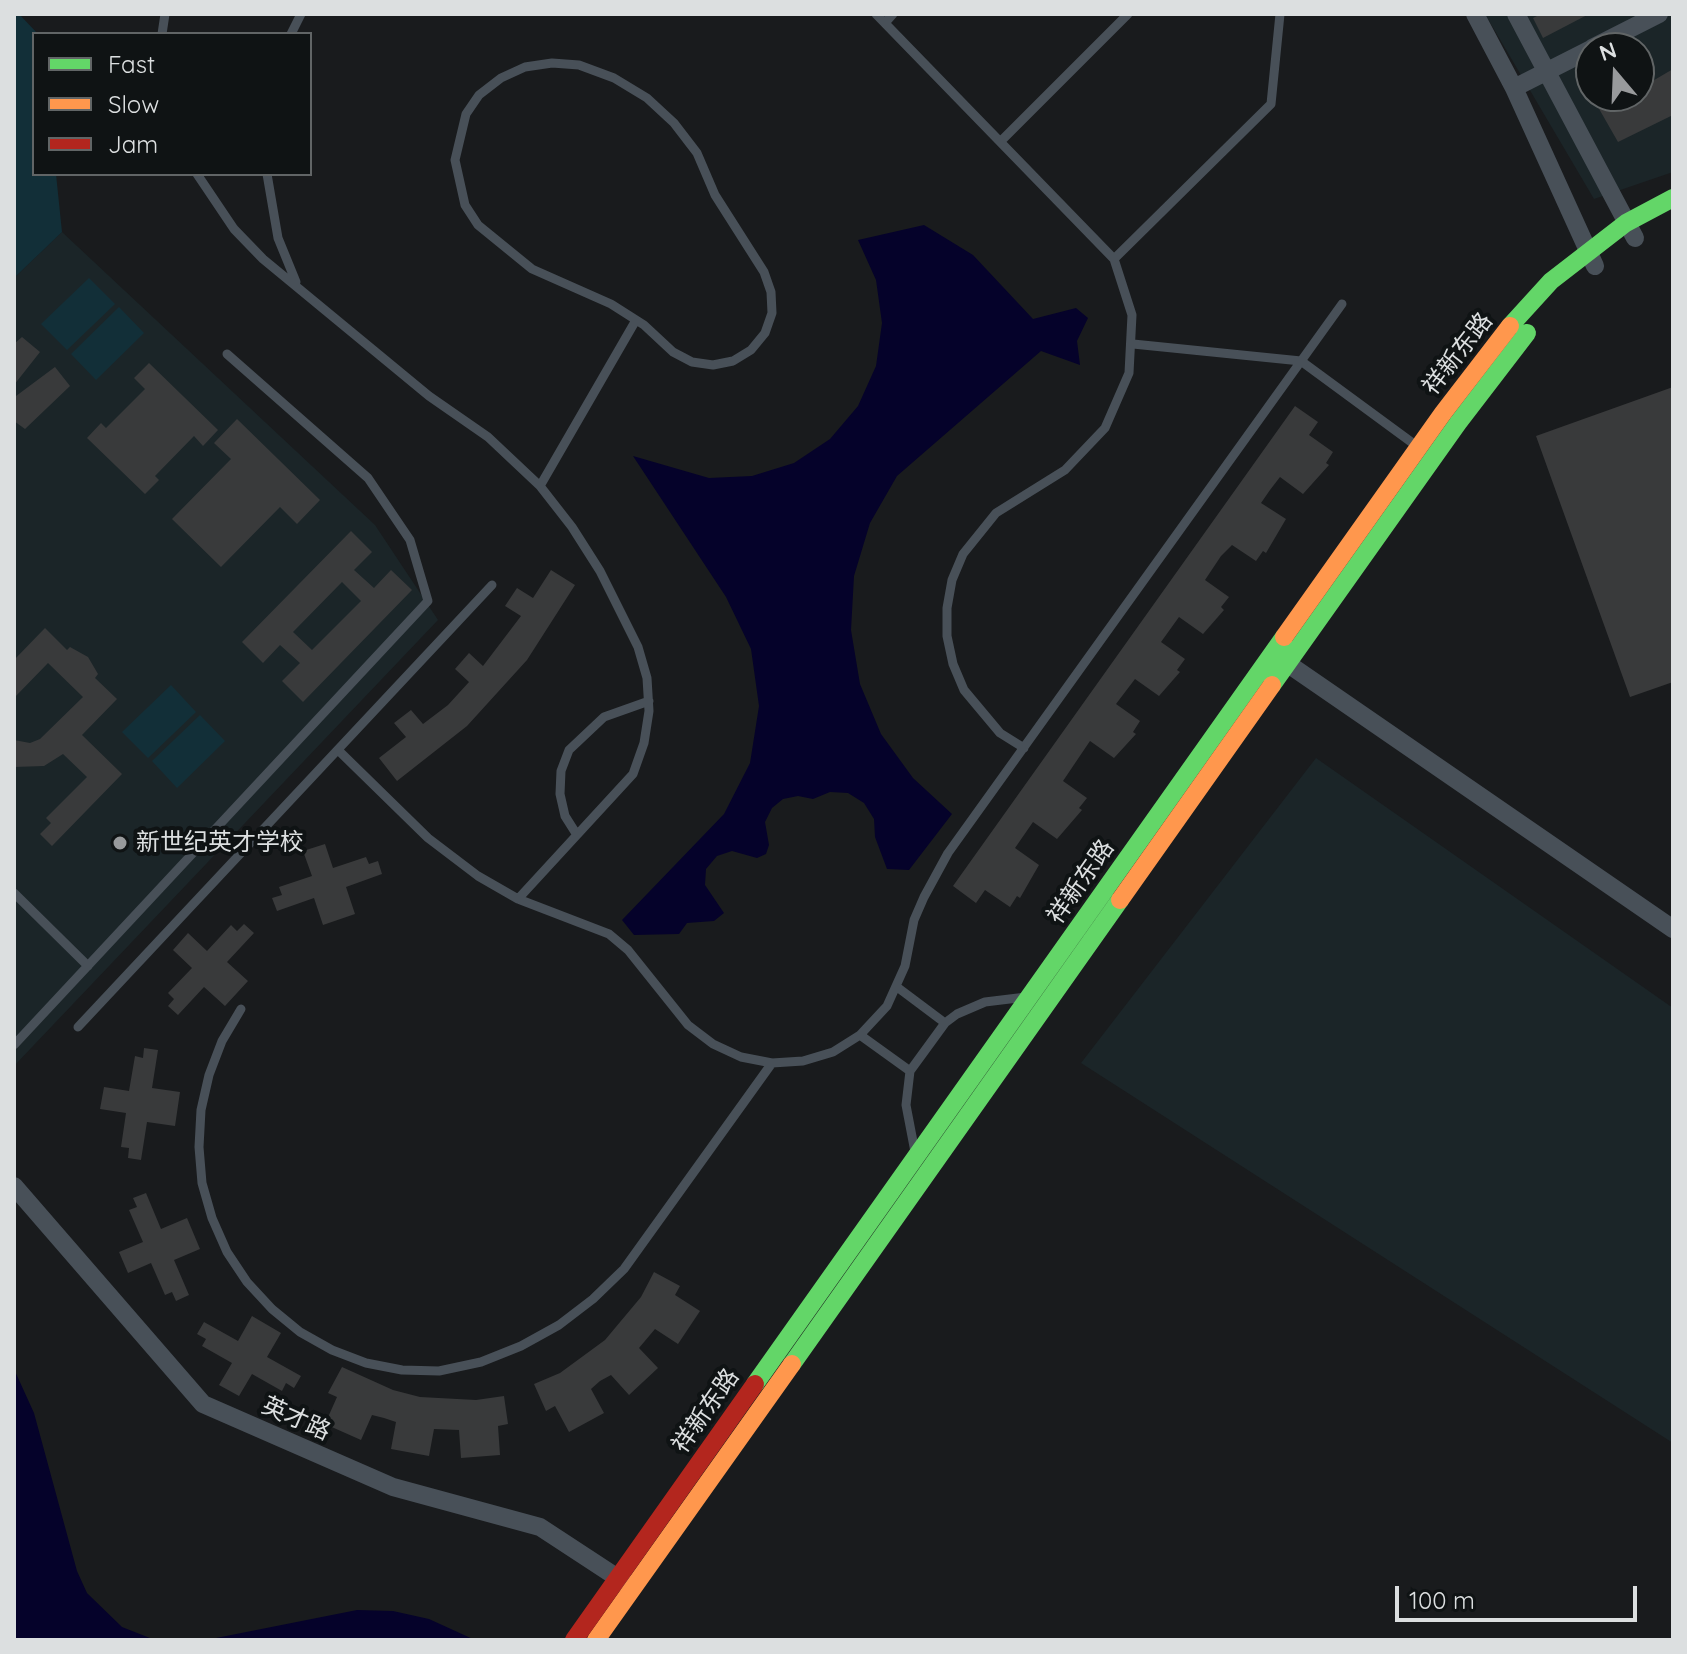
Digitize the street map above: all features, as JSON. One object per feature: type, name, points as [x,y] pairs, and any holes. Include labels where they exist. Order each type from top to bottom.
[{"type":"street","points":[[1475,14],[1514,88],[1591,258]]},
{"type":"street","points":[[1516,14],[1631,231]]},
{"type":"street","points":[[1624,32],[1659,14]]},
{"type":"street","points":[[1514,88],[1575,57]]},
{"type":"street","name":"祥新东路","points":[[574,1640],[625,1583],[1426,453],[1516,318],[1673,198]]},
{"type":"street","name":"祥新东路","points":[[1631,231],[1673,217]]},
{"type":"street","points":[[1280,659],[1673,929]]},
{"type":"street","name":"祥新东路","points":[[596,1640],[625,1583],[916,1156],[1029,997],[1280,659]]},
{"type":"street","name":"英才路","points":[[14,1186],[203,1404],[393,1487],[540,1527],[625,1583]]},
{"type":"lane","points":[[292,32],[301,14]]},
{"type":"lane","points":[[876,14],[1002,140],[1114,259],[1129,300],[1133,344],[1129,373],[1105,428],[1065,470],[996,513],[963,554],[952,580],[947,608],[947,636],[953,664],[964,690],[1000,733],[1024,748]]},
{"type":"lane","points":[[885,23],[893,14]]},
{"type":"lane","points":[[1002,140],[1128,14]]},
{"type":"lane","points":[[1114,259],[1271,104],[1280,14]]},
{"type":"lane","points":[[552,63],[579,65],[614,78],[647,98],[674,123],[697,153],[715,195],[764,272],[771,292],[772,313],[765,333],[751,350],[723,363],[692,362],[673,352],[636,320],[611,304],[552,280],[513,256],[478,225],[465,205],[455,160],[458,136],[466,114],[479,95],[501,78],[525,67],[552,63]]},
{"type":"lane","points":[[198,176],[234,229],[263,259],[429,396],[488,437],[540,486],[572,527],[607,584],[638,647],[649,701],[644,743],[633,774],[518,899]]},
{"type":"lane","points":[[267,176],[278,238],[297,284]]},
{"type":"lane","points":[[338,750],[428,838],[478,876],[518,899],[609,934],[628,950],[688,1025],[701,1034],[741,1057],[772,1063],[803,1061],[833,1052],[860,1035],[887,1006],[897,987],[914,920],[935,875],[1342,304]]},
{"type":"lane","points":[[540,486],[636,320]]},
{"type":"lane","points":[[1133,344],[1301,361],[1426,453]]},
{"type":"lane","points":[[14,1045],[428,601],[410,540],[368,478],[227,354]]},
{"type":"lane","points":[[78,1027],[492,585]]},
{"type":"lane","points":[[577,835],[565,816],[560,794],[561,771],[569,750],[604,717],[649,701]]},
{"type":"lane","points":[[14,893],[88,966]]},
{"type":"lane","points":[[897,987],[945,1023]]},
{"type":"lane","points":[[916,1156],[907,1114],[910,1071],[945,1023],[985,1002],[1029,997]]},
{"type":"lane","points":[[241,1009],[222,1041],[209,1075],[201,1110],[199,1147],[202,1183],[222,1241],[247,1282],[272,1309],[300,1332],[343,1354],[402,1370],[439,1371],[481,1362],[534,1339],[593,1299],[624,1269],[772,1063]]},
{"type":"lane","points":[[860,1035],[910,1071]]},
{"type":"shaded area","points":[[14,14],[19,14],[36,32],[32,32],[32,176],[56,176],[62,232],[14,278]]},
{"type":"shaded area","points":[[1485,14],[1673,14],[1673,172],[1594,199]]},
{"type":"shaded area","points":[[924,225],[973,255],[1033,319],[1076,308],[1088,318],[1077,341],[1080,365],[1041,351],[897,476],[870,523],[854,576],[851,630],[860,684],[881,734],[913,778],[952,814],[909,870],[887,869],[875,837],[874,819],[864,803],[848,793],[830,792],[813,799],[798,796],[783,799],[772,808],[765,822],[769,845],[766,854],[757,858],[732,851],[717,856],[706,869],[705,885],[724,913],[714,921],[687,923],[679,934],[634,935],[622,920],[724,814],[750,763],[759,706],[751,649],[726,597],[633,456],[709,478],[752,476],[794,463],[830,439],[858,406],[876,366],[882,323],[876,280],[858,240]]},
{"type":"shaded area","name":"新世纪英才学校","points":[[62,232],[375,525],[438,620],[14,1066],[14,278]]},
{"type":"shaded area","points":[[89,278],[115,304],[67,350],[41,324]]},
{"type":"shaded area","points":[[119,307],[144,333],[96,380],[71,354]]},
{"type":"shaded area","points":[[171,685],[196,712],[148,758],[122,732]]},
{"type":"shaded area","points":[[200,715],[225,741],[177,788],[152,761]]},
{"type":"shaded area","points":[[1316,758],[1673,1008],[1673,1443],[1081,1063]]},
{"type":"shaded area","points":[[14,1369],[34,1413],[77,1571],[87,1593],[122,1627],[155,1640],[14,1640]]},
{"type":"shaded area","points":[[357,1610],[393,1611],[429,1619],[475,1640],[206,1640]]},
{"type":"building","points":[[1541,14],[1589,14],[1543,38],[1533,18]]},
{"type":"building","points":[[1673,69],[1673,115],[1618,142],[1601,112],[1655,112],[1655,80]]},
{"type":"building","points":[[22,337],[40,352],[14,385],[14,344]]},
{"type":"building","points":[[149,363],[218,430],[203,446],[194,436],[155,476],[159,480],[145,494],[87,438],[101,423],[106,428],[145,389],[134,378]]},
{"type":"building","points":[[55,367],[70,386],[25,429],[14,421],[16,396]]},
{"type":"building","points":[[1673,387],[1673,682],[1630,697],[1536,436]]},
{"type":"building","points":[[1295,406],[1318,422],[1309,435],[1333,452],[1326,463],[1329,465],[1303,494],[1280,477],[1270,490],[1261,503],[1286,519],[1266,553],[1263,551],[1256,561],[1232,545],[1221,556],[1205,580],[1229,597],[1221,607],[1224,610],[1203,634],[1179,617],[1161,642],[1185,659],[1177,670],[1180,672],[1159,696],[1135,679],[1116,704],[1140,721],[1133,732],[1136,734],[1114,758],[1090,741],[1063,781],[1087,798],[1079,808],[1082,810],[1057,839],[1033,822],[1015,848],[1039,865],[1020,898],[1017,896],[1010,907],[985,890],[976,903],[953,886]]},
{"type":"building","points":[[237,419],[320,500],[297,524],[280,507],[221,567],[172,519],[231,459],[214,443]]},
{"type":"building","points":[[351,531],[372,552],[354,570],[374,588],[391,570],[412,590],[303,702],[282,681],[300,663],[280,645],[263,663],[242,642]],"holes":[[[342,582],[361,601],[312,650],[293,632]]]},
{"type":"building","points":[[551,570],[575,585],[527,660],[467,726],[397,781],[379,758],[406,737],[394,723],[411,710],[423,724],[448,705],[469,682],[455,669],[469,653],[483,666],[521,616],[505,606],[517,588],[533,598]]},
{"type":"building","points":[[45,628],[67,650],[70,647],[88,657],[98,674],[95,678],[117,699],[82,735],[122,774],[52,846],[40,834],[51,823],[46,818],[87,777],[63,754],[44,766],[14,767],[14,740],[30,743],[40,739],[83,697],[48,663],[14,698],[14,660]]},
{"type":"building","points":[[325,844],[333,868],[366,857],[369,864],[378,861],[382,874],[346,887],[355,914],[323,925],[314,898],[277,911],[272,898],[282,895],[279,887],[312,876],[303,851]]},
{"type":"building","points":[[244,924],[254,933],[227,962],[248,981],[225,1006],[204,987],[178,1015],[168,1006],[174,999],[168,993],[192,968],[173,950],[188,933],[207,951],[231,925],[237,931]]},
{"type":"building","points":[[144,1048],[158,1050],[152,1088],[180,1092],[175,1126],[147,1122],[141,1160],[128,1158],[129,1148],[121,1147],[126,1113],[100,1109],[104,1087],[129,1091],[135,1056],[143,1058]]},
{"type":"building","points":[[146,1193],[161,1229],[187,1218],[200,1249],[174,1260],[189,1295],[176,1301],[172,1292],[165,1295],[151,1263],[128,1273],[119,1252],[143,1242],[129,1210],[137,1207],[133,1198]]},
{"type":"building","points":[[654,1272],[680,1286],[675,1295],[700,1311],[678,1344],[655,1329],[639,1348],[658,1368],[629,1395],[611,1375],[600,1381],[591,1389],[604,1413],[569,1432],[555,1406],[546,1411],[534,1384],[560,1373],[605,1340],[641,1297]]},
{"type":"building","points":[[252,1316],[281,1333],[267,1357],[301,1376],[294,1388],[286,1383],[282,1391],[252,1374],[239,1396],[219,1385],[232,1363],[202,1346],[206,1339],[197,1334],[204,1322],[238,1341]]},
{"type":"building","points":[[342,1367],[393,1390],[420,1397],[476,1400],[504,1396],[508,1424],[498,1426],[500,1455],[461,1458],[459,1430],[434,1429],[429,1456],[391,1449],[396,1422],[384,1418],[372,1415],[361,1440],[325,1424],[337,1397],[328,1393]]},
{"type":"traffic: fast","points":[[1510,326],[1551,281],[1626,223],[1673,198]]},
{"type":"traffic: fast","points":[[1272,685],[1458,423],[1527,333]]},
{"type":"traffic: fast","points":[[755,1384],[1284,637]]},
{"type":"traffic: fast","points":[[792,1364],[1120,900]]},
{"type":"traffic: slow","points":[[1284,637],[1443,413],[1510,326]]},
{"type":"traffic: slow","points":[[1120,900],[1272,685]]},
{"type":"traffic: slow","points":[[596,1640],[792,1364]]},
{"type":"traffic: jam","points":[[574,1640],[755,1384]]},
{"type":"place","name":"新世纪英才学校","points":[[120,843]]}]
